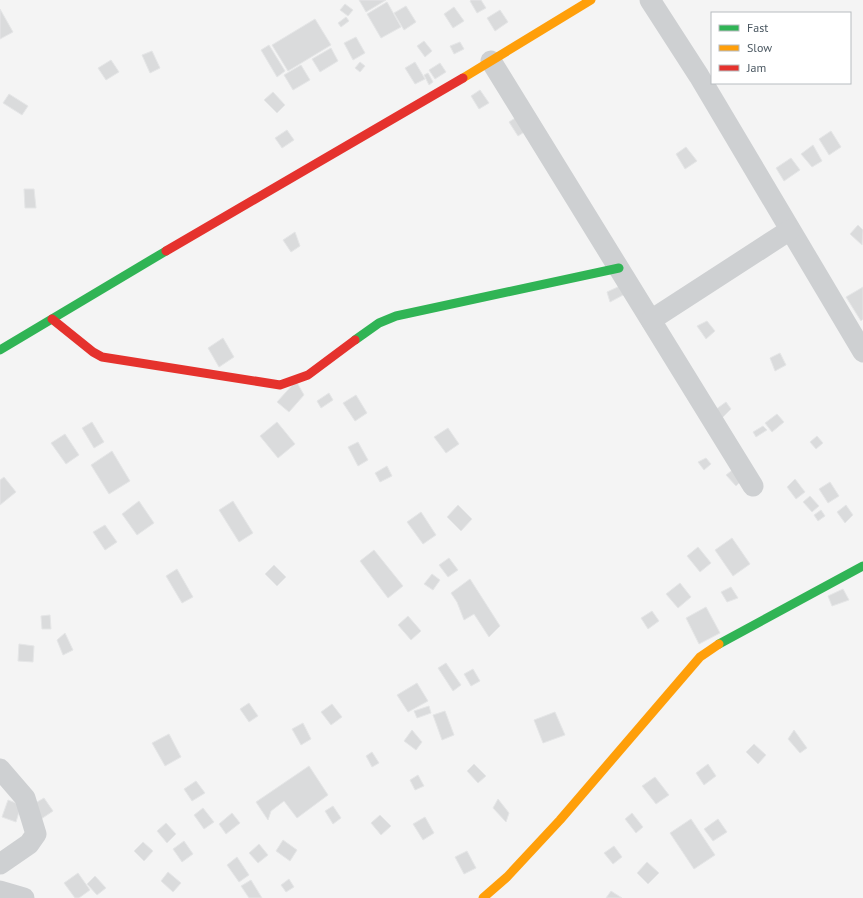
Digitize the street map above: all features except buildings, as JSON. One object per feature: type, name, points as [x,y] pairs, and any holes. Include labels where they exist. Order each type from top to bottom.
[{"type":"street","points":[[0,350],[276,186],[436,94],[590,0]]},
{"type":"street","points":[[650,0],[699,76],[863,352]]},
{"type":"street","points":[[491,60],[753,486]]},
{"type":"street","points":[[651,320],[790,230]]},
{"type":"street","points":[[52,319],[93,352],[102,357],[280,385],[308,375],[380,323],[396,316],[619,268]]},
{"type":"street","points":[[483,898],[507,877],[560,820],[700,657],[715,646],[863,566]]},
{"type":"street","points":[[0,769],[25,798],[36,834],[29,844],[0,864]]},
{"type":"street","points":[[0,891],[24,898]]},
{"type":"traffic: fast","points":[[0,350],[166,251]]},
{"type":"traffic: fast","points":[[355,340],[379,323],[396,316],[619,268]]},
{"type":"traffic: fast","points":[[719,644],[863,566]]},
{"type":"traffic: slow","points":[[463,78],[591,0]]},
{"type":"traffic: slow","points":[[483,898],[507,877],[560,820],[700,657],[719,644]]},
{"type":"traffic: jam","points":[[166,251],[463,78]]},
{"type":"traffic: jam","points":[[52,319],[93,352],[102,357],[280,385],[308,375],[355,340]]}]
